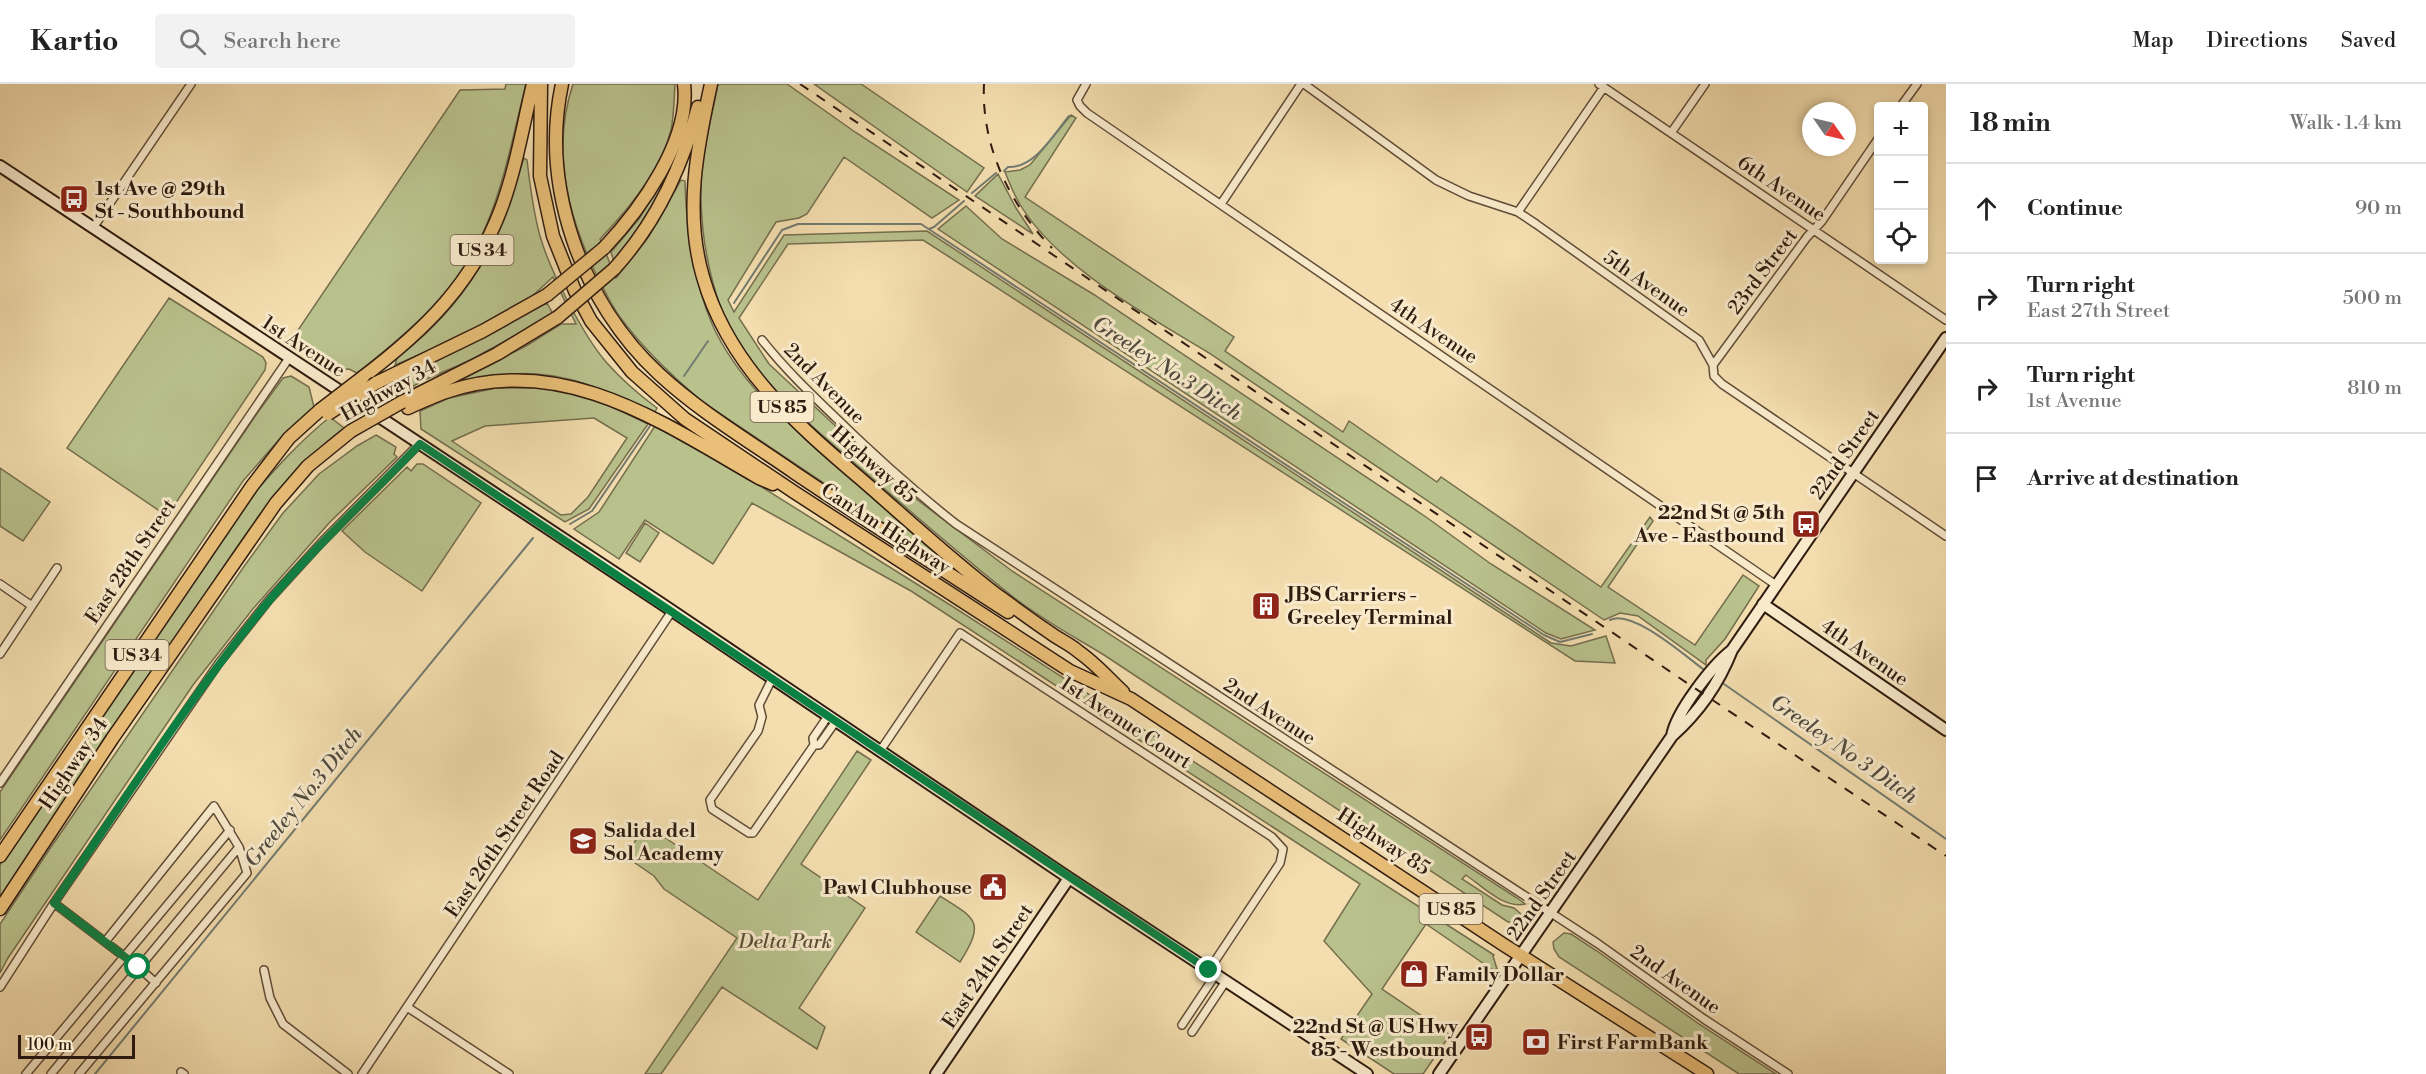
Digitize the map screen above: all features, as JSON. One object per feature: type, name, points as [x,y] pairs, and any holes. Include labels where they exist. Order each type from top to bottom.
[{"type":"highway","name":"Highway 34","points":[[0,856],[252,486],[289,438],[324,412],[431,320],[459,287],[474,263],[501,208],[533,84]]},
{"type":"highway","name":"US 85","points":[[542,84],[540,176],[546,208],[562,262],[591,321],[618,357],[658,397],[685,419],[794,492]]},
{"type":"highway","points":[[562,84],[558,106],[559,183],[570,232],[593,286],[608,312],[633,346],[683,394],[740,436],[1024,622],[1049,633]]},
{"type":"highway","points":[[324,412],[376,383],[493,326],[547,295],[567,281],[604,248],[642,201],[672,147],[682,118],[685,100],[684,84]]},
{"type":"highway","name":"Highway 34","points":[[0,909],[112,739],[266,517],[354,434],[558,317],[614,269],[645,232],[671,187],[686,149],[701,96],[709,84]]},
{"type":"highway","name":"Highway 85","points":[[709,84],[694,170],[694,224],[703,276],[718,316],[735,349],[759,382],[814,438],[947,554],[1049,633],[1080,652],[1131,699]]},
{"type":"highway","points":[[405,405],[447,392],[511,381],[537,381],[572,387],[615,400],[655,419],[759,478],[794,492]]},
{"type":"highway","name":"CanAm Highway","points":[[794,492],[958,598]]},
{"type":"highway","name":"Highway 85","points":[[958,598],[1070,671],[1131,699],[1707,1074]]},
{"type":"main road","name":"1st Avenue","points":[[0,166],[1367,1074]]},
{"type":"main road","name":"22nd Street","points":[[1439,1074],[1672,736],[1685,725],[1707,697],[1724,670],[1732,650],[1946,338]]},
{"type":"main road","name":"4th Avenue","points":[[1763,604],[1945,727]]},
{"type":"main road","name":"East 24th Street","points":[[936,1074],[1069,878]]},
{"type":"street","points":[[93,228],[191,84]]},
{"type":"street","name":"4th Avenue","points":[[1086,84],[1077,100],[1088,113],[1776,585]]},
{"type":"street","points":[[1221,204],[1303,84]]},
{"type":"street","name":"5th Avenue","points":[[1303,84],[1436,180],[1469,196],[1518,212],[1699,340],[1713,365],[1714,376],[1722,384],[1946,536]]},
{"type":"street","points":[[1671,133],[1705,84]]},
{"type":"street","points":[[1904,102],[1917,84]]},
{"type":"street","points":[[1518,212],[1602,85]]},
{"type":"street","name":"6th Avenue","points":[[1602,85],[1946,320]]},
{"type":"street","name":"23rd Street","points":[[1713,365],[1761,298],[1822,221],[1874,145]]},
{"type":"street","name":"2nd Avenue","points":[[762,340],[793,377],[855,436],[891,470],[956,524],[1597,943],[1704,1019],[1788,1074]]},
{"type":"street","name":"East 28th Street","points":[[0,783],[289,358]]},
{"type":"street","points":[[0,987],[54,903],[219,663],[270,600],[321,543],[420,444]]},
{"type":"street","points":[[0,654],[57,568]]},
{"type":"street","points":[[0,584],[32,606]]},
{"type":"street","name":"East 26th Street Road","points":[[362,1074],[672,611]]},
{"type":"street","name":"1st Avenue Court","points":[[880,751],[960,633],[1275,840],[1283,849],[1280,863],[1212,972]]},
{"type":"street","points":[[772,679],[759,705],[762,717],[758,731],[710,800],[712,809],[749,833],[753,833],[814,745],[819,745],[832,718]]},
{"type":"street","points":[[79,1074],[247,873],[239,847],[214,806],[105,942]]},
{"type":"street","points":[[26,1074],[230,830]]},
{"type":"street","points":[[51,1074],[239,847]]},
{"type":"street","points":[[54,903],[156,983]]},
{"type":"street","points":[[264,970],[270,999],[284,1024],[348,1074]]},
{"type":"street","points":[[1182,1025],[1212,972]]},
{"type":"street","points":[[1192,1032],[1226,981]]},
{"type":"street","points":[[407,1007],[509,1074]]},
{"type":"green space","points":[[506,84],[526,84],[504,174],[493,209],[475,249],[463,270],[448,289],[432,308],[396,342],[357,373],[349,369],[337,370],[292,339],[460,90],[505,89]]},
{"type":"green space","points":[[573,84],[675,84],[671,130],[660,160],[632,203],[600,239],[616,278],[649,236],[681,180],[685,181],[689,236],[700,290],[712,324],[737,367],[770,406],[948,563],[946,565],[703,402],[659,362],[629,329],[614,308],[598,278],[578,232],[571,208],[563,159],[563,134]]},
{"type":"green space","points":[[718,84],[787,84],[959,200],[932,218],[844,157],[807,214],[799,218],[776,222],[728,300],[734,312],[784,235],[927,231],[1551,643],[1571,646],[1606,636],[1615,663],[1575,661],[923,240],[788,244],[739,318],[769,364],[903,489],[1012,571],[1517,898],[1525,904],[1517,905],[1501,900],[1466,875],[1462,879],[1502,905],[1514,908],[1522,915],[1515,918],[1513,922],[1508,922],[1104,655],[1034,612],[942,539],[786,402],[749,358],[734,334],[721,308],[707,255],[701,186],[704,157]]},
{"type":"green space","points":[[814,84],[861,84],[984,168],[967,192]]},
{"type":"green space","points":[[1071,115],[1076,118],[1025,197],[1234,337],[1225,351],[1343,432],[1349,421],[1437,482],[1441,477],[1601,587],[1650,517],[1653,521],[1608,587],[1695,645],[1743,575],[1759,586],[1725,639],[1706,660],[1706,665],[1638,616],[1620,613],[1604,620],[1209,353],[1131,306],[1054,247],[1018,201],[1005,172],[1020,170],[1030,165]]},
{"type":"green space","points":[[683,136],[686,138],[644,225],[614,262],[611,252],[639,219],[654,195]]},
{"type":"green space","points":[[524,158],[527,160],[540,236],[551,267],[568,302],[587,336],[606,362],[657,408],[655,412],[604,390],[550,375],[503,375],[444,388],[526,346],[561,324],[576,324],[553,277],[527,301],[449,342],[395,365],[397,358],[441,318],[477,272],[508,208]]},
{"type":"green space","points":[[998,174],[1016,208],[1033,234],[975,196]]},
{"type":"green space","points":[[966,206],[1002,239],[1093,294],[1426,517],[1491,564],[1595,630],[1561,639],[1546,633],[938,229]]},
{"type":"green space","points":[[169,298],[263,357],[266,363],[265,370],[167,516],[67,448]]},
{"type":"green space","points":[[547,303],[553,314],[471,360],[422,381],[397,396],[384,387]]},
{"type":"green space","points":[[291,376],[309,387],[314,407],[283,435],[243,481],[0,840],[0,792],[258,412],[283,378]]},
{"type":"green space","points":[[496,388],[548,388],[598,400],[648,424],[589,509],[565,522],[421,429],[420,411],[449,398]],"holes":[[[594,418],[627,438],[588,497],[571,514],[561,515],[452,441],[485,426]]]},
{"type":"green space","points":[[330,417],[344,428],[296,471],[236,547],[0,899],[0,865],[250,498],[278,466]]},
{"type":"green space","points":[[655,426],[741,474],[955,608],[1494,955],[1497,969],[1493,970],[1426,924],[1382,989],[1450,1035],[1423,1074],[1394,1074],[1341,1039],[1372,994],[1324,941],[1360,884],[911,591],[752,503],[713,564],[645,520],[619,559],[574,529],[599,512]]},
{"type":"green space","points":[[376,435],[396,447],[394,454],[397,457],[330,522],[252,610],[193,685],[0,973],[0,924],[245,565],[283,513],[319,474]]},
{"type":"green space","points":[[417,464],[423,464],[481,503],[422,591],[365,552],[342,531],[407,467],[411,471]]},
{"type":"green space","points":[[0,468],[50,502],[23,541],[0,526]]},
{"type":"green space","points":[[645,523],[659,533],[640,562],[626,553]]},
{"type":"green space","name":"Delta Park","points":[[857,751],[871,760],[801,864],[865,908],[799,1008],[825,1027],[817,1049],[722,987],[661,1074],[645,1074],[737,938],[664,889],[654,876],[625,856],[646,825],[758,900]]},
{"type":"green space","points":[[940,896],[962,910],[973,923],[973,938],[960,962],[916,932]]},
{"type":"green space","points":[[1564,933],[1571,934],[1597,951],[1699,1024],[1776,1074],[1739,1074],[1559,957],[1553,942]]},
{"type":"waterway","points":[[1004,171],[1008,167],[1027,162],[1035,156],[1069,116]]},
{"type":"waterway","points":[[972,193],[996,173]]},
{"type":"waterway","points":[[929,229],[964,201]]},
{"type":"waterway","name":"Greeley No.3 Ditch","points":[[734,303],[782,230],[798,224],[921,224],[1544,635],[1560,642],[1592,634]]},
{"type":"waterway","name":"Greeley No.3 Ditch","points":[[684,376],[708,341]]},
{"type":"waterway","name":"Greeley No.3 Ditch","points":[[570,524],[592,511],[650,426]]},
{"type":"waterway","name":"Greeley No.3 Ditch","points":[[95,1074],[533,538]]},
{"type":"waterway","points":[[1610,620],[1620,618],[1644,627],[1671,644],[1703,669]]},
{"type":"waterway","name":"Greeley No 3 Ditch","points":[[1724,684],[1946,839]]},
{"type":"railway","points":[[800,84],[1946,856]]},
{"type":"railway","points":[[984,84],[987,130],[1001,173],[1023,213],[1052,248]]},
{"type":"place","name":"1st Ave @ 29th St - Southbound","points":[[74,199]]},
{"type":"place","name":"22nd St @ 5th Ave - Eastbound","points":[[1806,524]]},
{"type":"place","name":"JBS Carriers - Greeley Terminal","points":[[1266,606]]},
{"type":"place","name":"Salida del Sol Academy","points":[[583,841]]},
{"type":"place","name":"Pawl Clubhouse","points":[[993,887]]},
{"type":"place","name":"Family Dollar","points":[[1414,974]]},
{"type":"place","name":"22nd St @ US Hwy 85 - Westbound","points":[[1479,1037]]},
{"type":"place","name":"First FarmBank","points":[[1536,1042]]},
{"type":"route","points":[[138,967],[54,903],[219,663],[270,600],[321,543],[420,444],[1209,970]]}]
